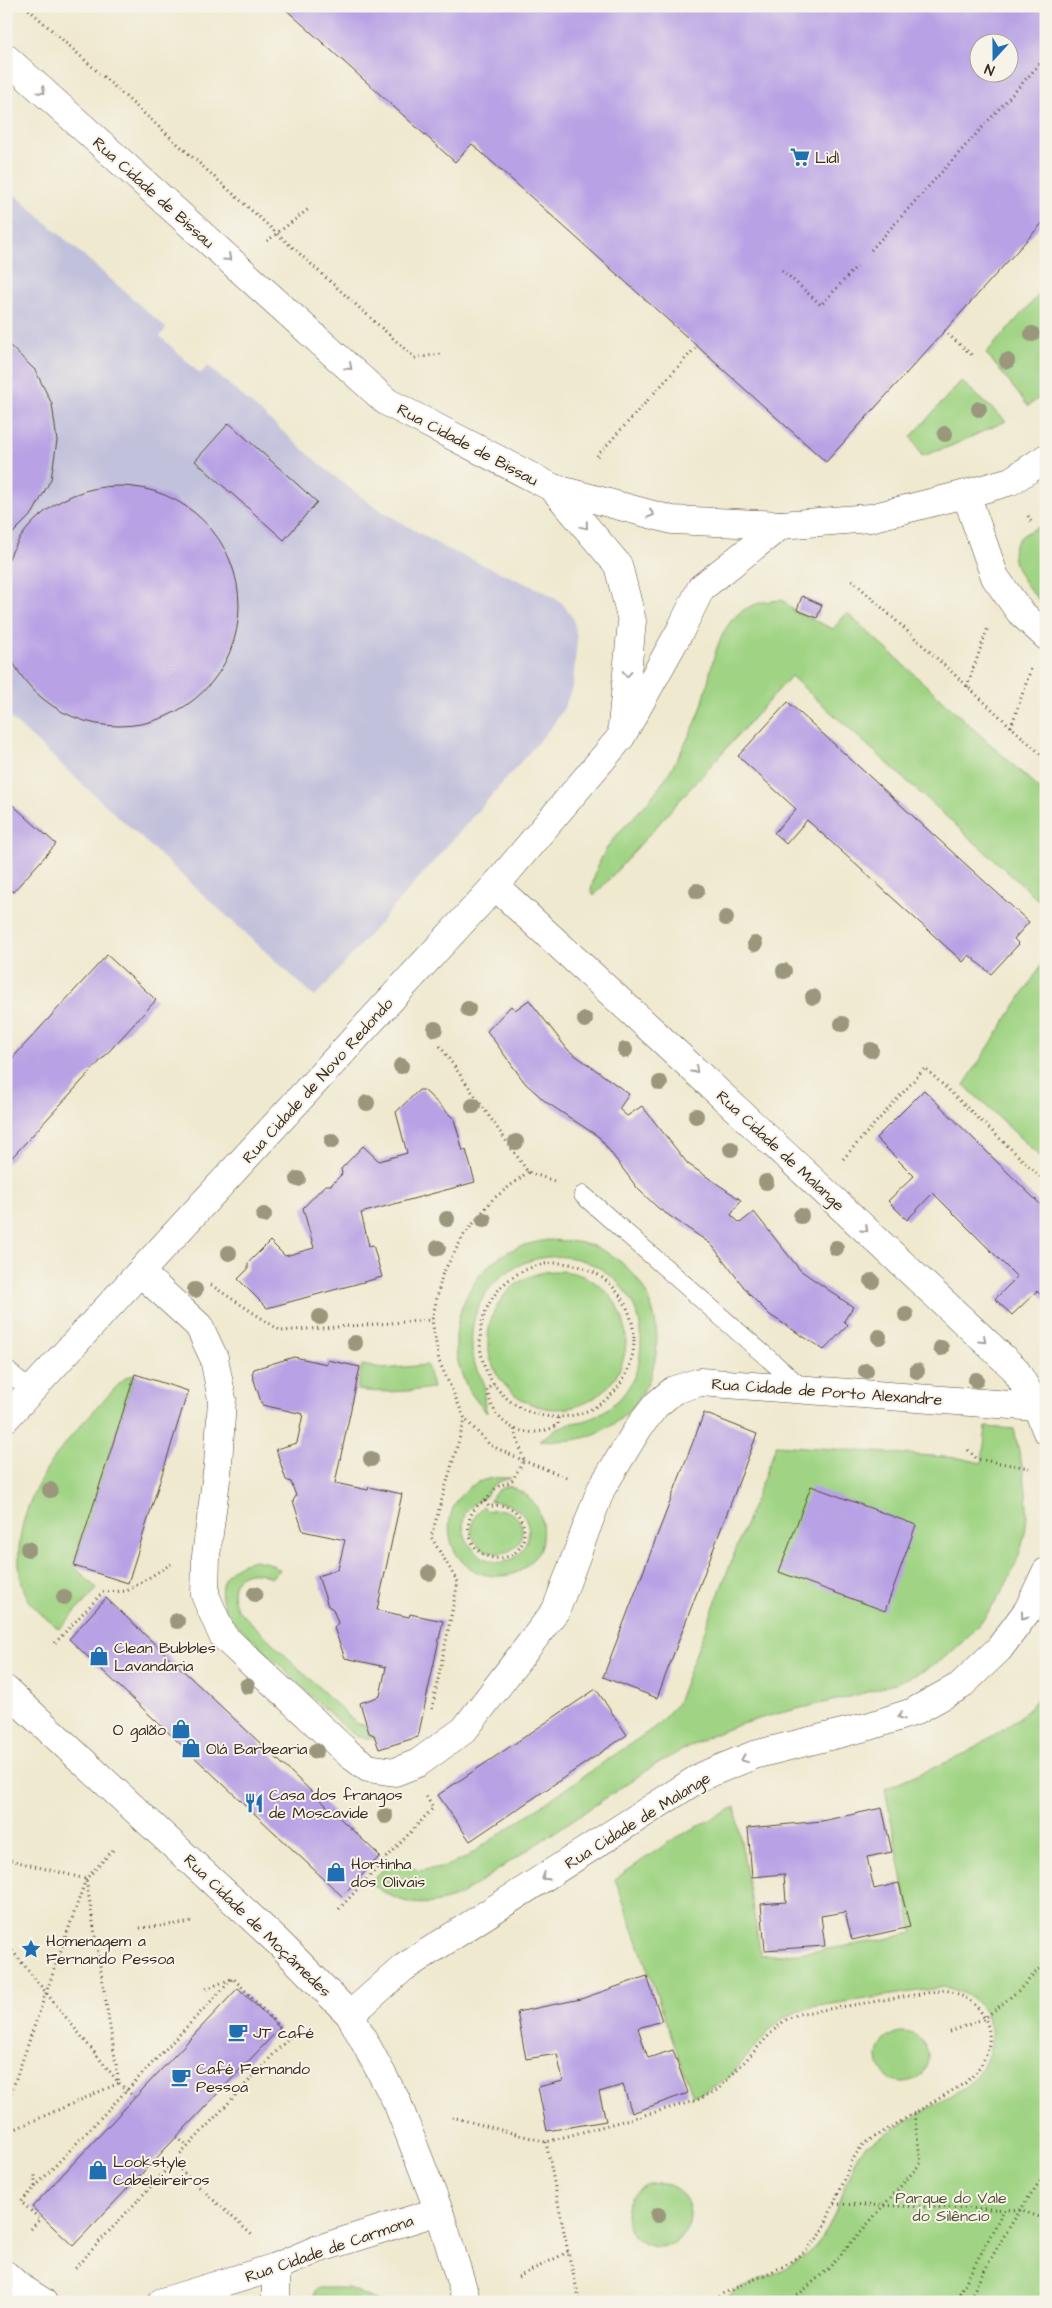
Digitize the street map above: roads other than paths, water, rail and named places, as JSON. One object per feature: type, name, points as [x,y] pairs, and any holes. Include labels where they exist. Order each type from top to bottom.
[{"type":"street","name":"Rua Cidade de Bissau","points":[[6,58],[386,402],[553,488],[672,520],[781,525],[870,518],[966,494],[1011,481],[1046,458]]},
{"type":"street","points":[[553,488],[618,565],[632,621],[621,737]]},
{"type":"street","points":[[966,494],[994,577],[1020,612],[1040,647]]},
{"type":"street","name":"Rua Cidade de Novo Redondo","points":[[6,1418],[32,1392],[495,886],[621,737],[680,631],[701,588],[781,525]]},
{"type":"street","name":"Rua Cidade de Malange","points":[[495,886],[1015,1369],[1042,1419]]},
{"type":"street","name":"Rua Cidade de Porto Alexandre","points":[[141,1273],[199,1326],[214,1358],[222,1399],[218,1465],[206,1556],[205,1595],[223,1636],[349,1754],[368,1768],[395,1772],[418,1763],[464,1730],[556,1610],[600,1490],[639,1427],[656,1405],[674,1390],[700,1382],[803,1390],[1042,1419]]},
{"type":"street","name":"Rua Cidade de Malange","points":[[350,2015],[404,1968],[702,1776],[754,1755],[870,1726],[913,1712],[960,1686],[1005,1641],[1028,1610],[1046,1572]]},
{"type":"street","name":"Rua Cidade de Moçâmedes","points":[[6,1690],[271,1936],[350,2015],[397,2102],[439,2211],[467,2302]]},
{"type":"street","name":"Rua Cidade de Carmona","points":[[162,2302],[276,2267],[318,2249],[439,2211]]},
{"type":"street","points":[[276,2267],[276,2302]]},
{"type":"street","points":[[6,2275],[18,2286],[43,2302]]},
{"type":"lane","points":[[584,1195],[803,1390]]},
{"type":"lane","points":[[6,1369],[32,1392]]},
{"type":"place","name":"Lidl","points":[[800,157]]},
{"type":"place","name":"Clean Bubbles Lavandaria","points":[[99,1656]]},
{"type":"place","name":"O galão","points":[[181,1729]]},
{"type":"place","name":"Olá Barbearia","points":[[191,1748]]},
{"type":"place","name":"Casa dos frangos de Moscavide","points":[[254,1803]]},
{"type":"place","name":"Hortinha dos Olivais","points":[[336,1872]]},
{"type":"place","name":"Homenagem a Fernando Pessoa","points":[[31,1949]]},
{"type":"place","name":"JT café","points":[[238,2032]]},
{"type":"place","name":"Café Fernando Pessoa","points":[[181,2077]]},
{"type":"place","name":"Lookstyle Cabeleireiros","points":[[98,2170]]},
{"type":"park label","name":"Parque do Vale do Silêncio","points":[[951,2206]]}]
